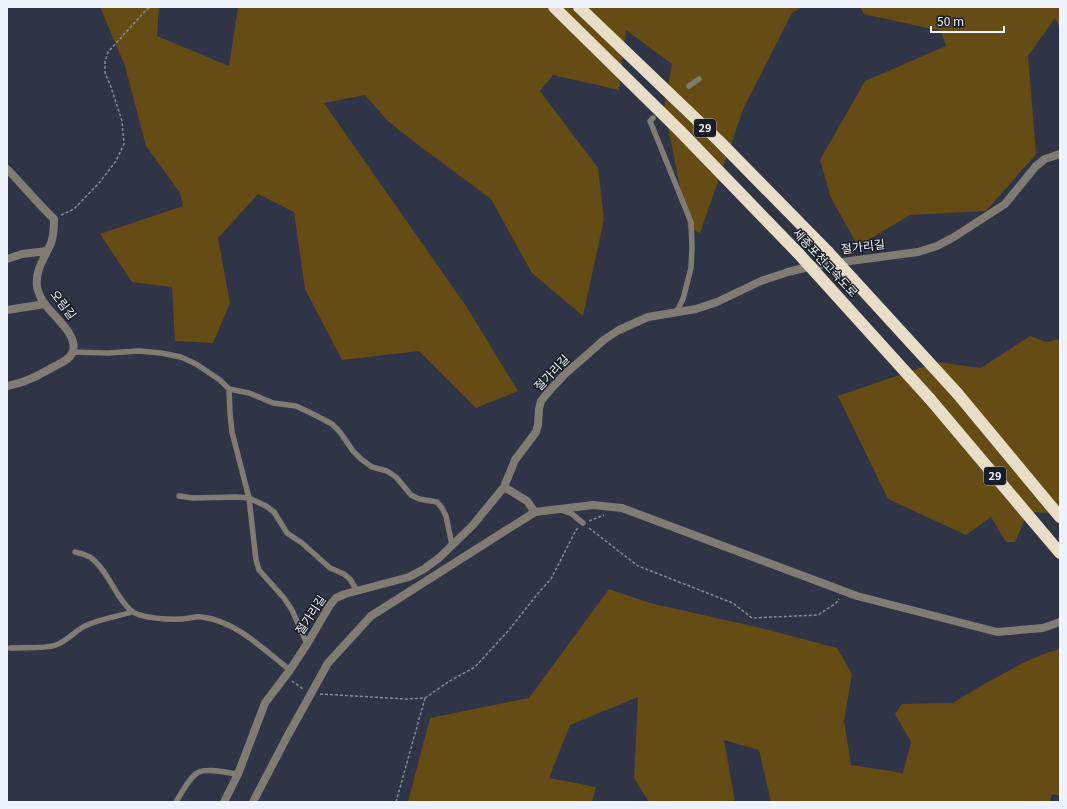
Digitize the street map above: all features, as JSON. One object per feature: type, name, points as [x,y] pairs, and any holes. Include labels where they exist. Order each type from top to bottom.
[{"type":"highway","name":"세종포천고속도로","points":[[554,7],[680,131],[798,253],[930,399],[1060,553]]},
{"type":"highway","name":"세종포천고속도로","points":[[579,7],[718,140],[828,252],[957,393],[1060,517]]},
{"type":"street","name":"절가리길","points":[[224,802],[238,774],[265,703],[307,644],[330,605],[336,598],[357,590],[391,583],[409,577],[424,569],[439,558],[473,526],[504,487],[515,460],[536,432],[538,424],[538,409],[541,401],[565,374],[605,339],[619,330],[648,317],[696,309],[717,302],[761,281],[800,269],[812,266],[918,252],[937,246],[954,237],[1005,204],[1036,166],[1045,159],[1060,154]]},
{"type":"street","points":[[7,169],[41,207],[54,219]]},
{"type":"street","name":"오림길","points":[[54,219],[51,242],[38,269],[36,279],[37,288],[42,301],[71,336],[74,344],[73,352]]},
{"type":"street","points":[[7,258],[22,254],[47,251]]},
{"type":"street","points":[[7,310],[45,304]]},
{"type":"street","points":[[7,386],[20,384],[37,376],[67,360],[73,352]]},
{"type":"street","points":[[504,487],[527,501],[535,512]]},
{"type":"street","points":[[253,802],[328,663],[371,616],[535,512],[592,505],[622,508],[857,596],[996,632],[1043,628],[1060,622]]},
{"type":"lane","points":[[689,86],[699,79]]},
{"type":"lane","points":[[653,118],[650,121],[690,222],[692,248],[691,268],[683,299],[676,313]]},
{"type":"lane","points":[[73,352],[108,353],[139,351],[181,357],[202,368],[220,380],[229,389],[249,392],[273,403],[296,406],[313,414],[332,424],[340,432],[361,460],[372,467],[387,471],[396,477],[411,494],[419,498],[437,502],[446,516],[452,545]]},
{"type":"lane","points":[[229,389],[232,432],[249,498],[258,570],[284,598],[292,610],[307,644]]},
{"type":"lane","points":[[179,496],[193,498],[249,498],[266,506],[274,512],[287,533],[302,543],[330,568],[344,574],[350,579],[357,590]]},
{"type":"lane","points":[[556,509],[572,514],[583,523]]},
{"type":"lane","points":[[75,552],[89,557],[98,565],[125,606],[132,612],[138,615],[167,620],[201,617],[216,620],[244,634],[287,673]]},
{"type":"lane","points":[[10,648],[56,645],[88,625],[132,612]]},
{"type":"lane","points":[[176,802],[192,778],[199,772],[207,771],[238,774]]},
{"type":"path","points":[[54,219],[74,208],[99,182],[116,161],[124,144],[122,121],[105,73],[105,62],[108,52],[144,13],[153,7]]},
{"type":"path","points":[[287,673],[310,694],[406,699],[425,698],[448,682],[474,667],[508,631],[551,579],[576,530],[583,523],[622,508]]},
{"type":"path","points":[[583,523],[638,566],[733,603],[752,618],[818,616],[836,603],[845,592]]},
{"type":"path","points":[[396,802],[425,698]]},
{"type":"shaded area","points":[[100,7],[159,7],[157,36],[229,66],[238,7],[802,7],[792,13],[744,107],[700,233],[688,227],[664,107],[672,64],[626,30],[619,90],[553,75],[540,91],[598,168],[604,219],[583,316],[532,273],[491,199],[388,121],[365,95],[324,103],[466,306],[518,391],[476,408],[419,351],[342,360],[305,289],[294,212],[258,194],[218,238],[230,303],[213,343],[175,341],[172,287],[132,282],[100,234],[183,206],[180,193],[146,146],[125,66]]},
{"type":"shaded area","points":[[860,7],[1060,7],[1060,28],[1055,18],[1028,56],[1036,154],[986,211],[910,215],[858,246],[831,198],[820,160],[865,81],[946,46],[941,31],[864,14]]},
{"type":"shaded area","points":[[1030,336],[1046,342],[1060,339],[1060,512],[1028,512],[1015,542],[1006,542],[991,517],[966,535],[888,499],[838,396],[937,362],[981,368]]},
{"type":"shaded area","points":[[609,589],[650,603],[761,628],[837,648],[852,674],[844,721],[851,765],[903,773],[911,742],[895,714],[902,704],[953,703],[1025,662],[1060,649],[1060,796],[1052,794],[1050,802],[771,802],[759,750],[724,740],[735,802],[649,802],[634,778],[638,697],[570,725],[549,778],[596,787],[592,802],[408,802],[430,718],[529,698]]}]
